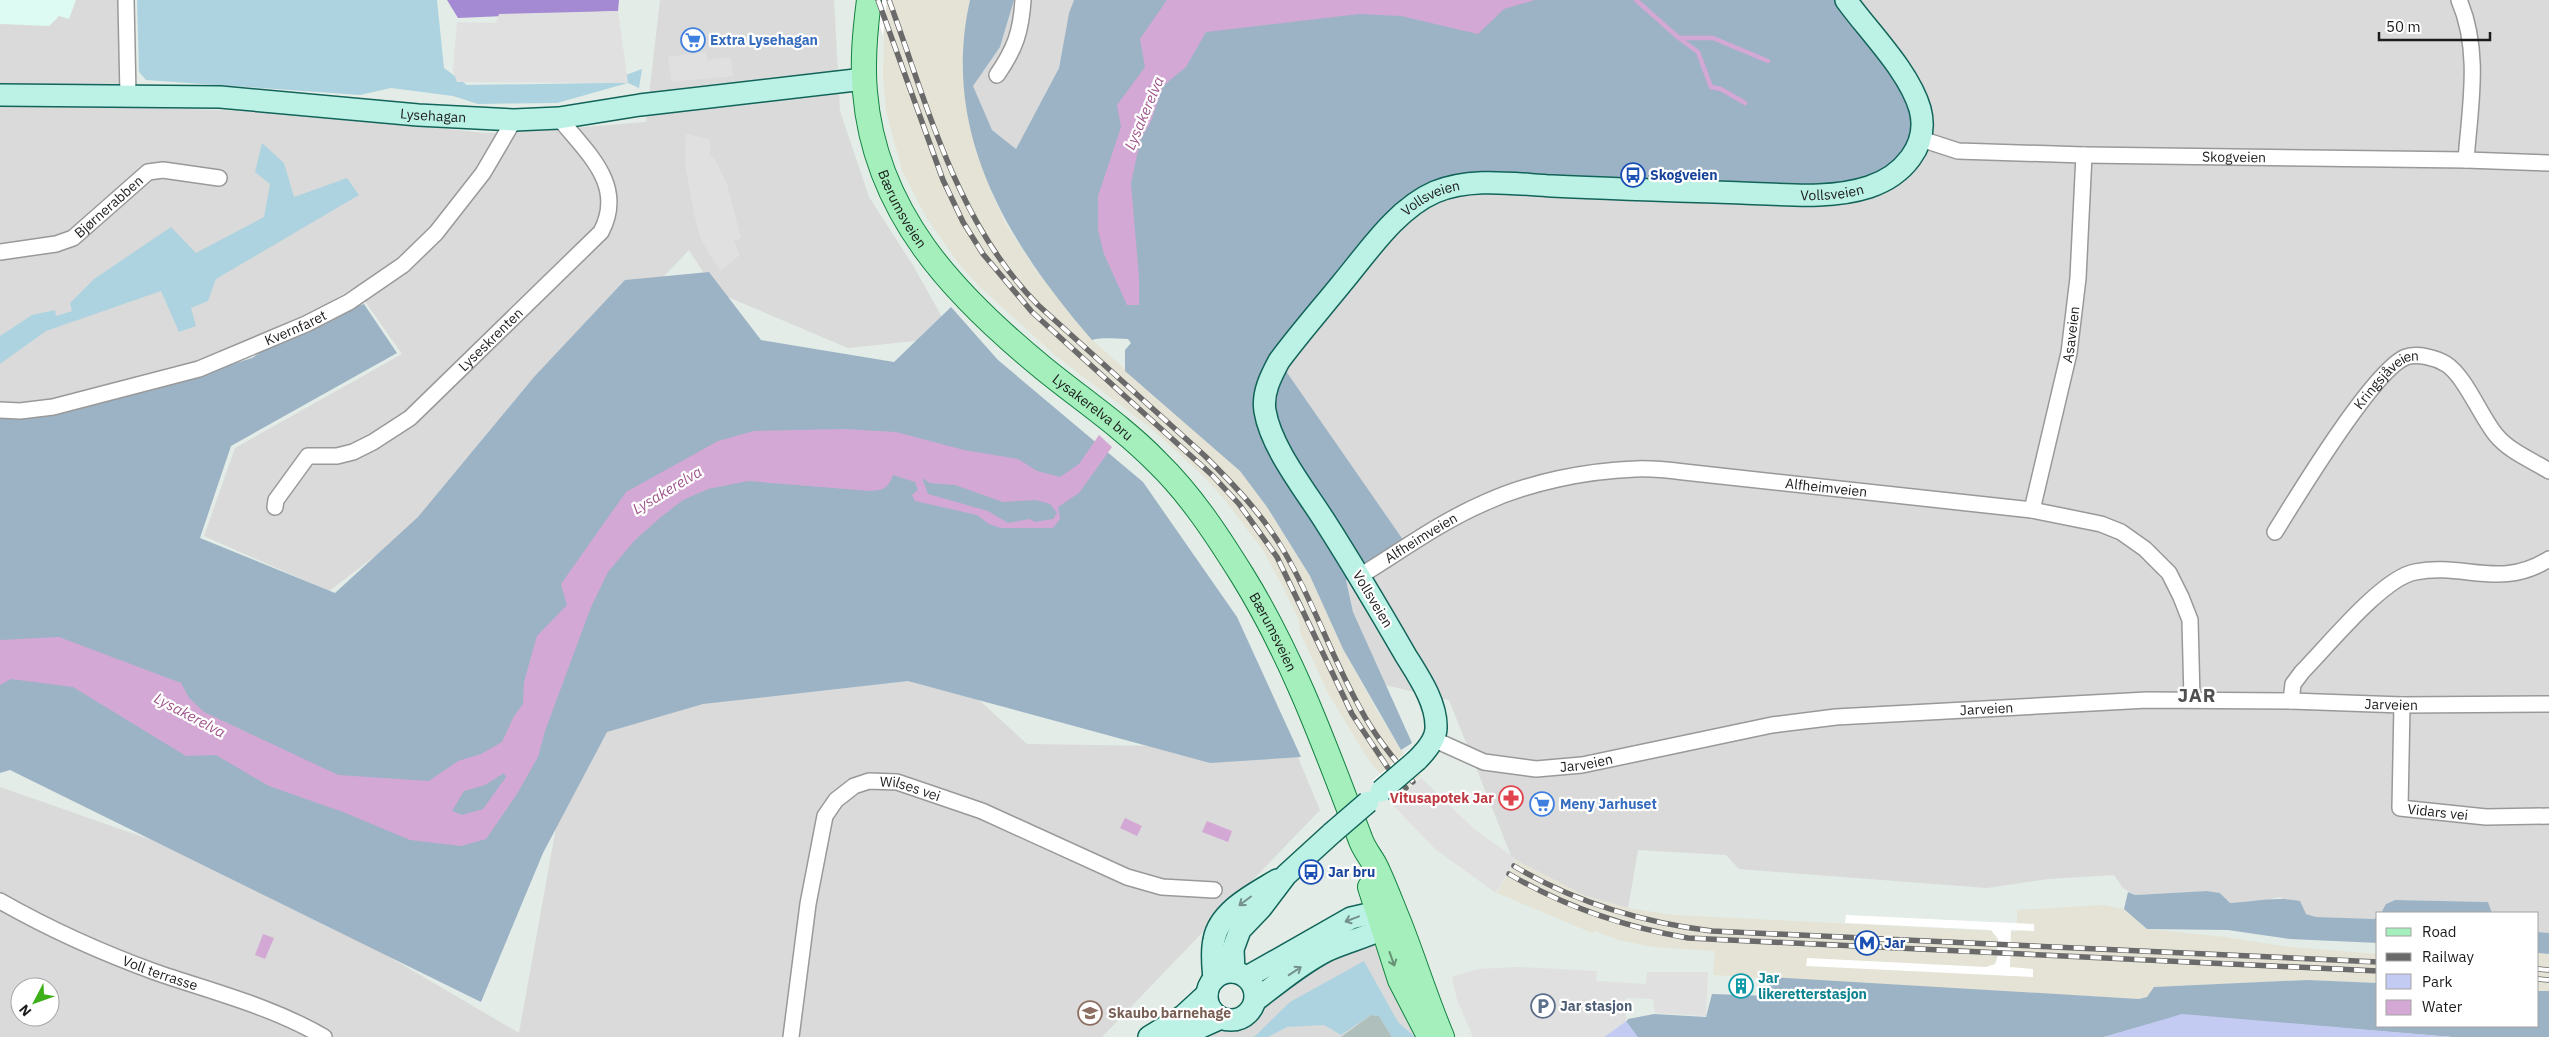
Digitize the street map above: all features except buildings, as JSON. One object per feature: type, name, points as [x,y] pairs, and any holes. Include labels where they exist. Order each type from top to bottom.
[{"type":"main road","name":"Bærumsveien","points":[[869,0],[864,79],[867,112],[877,154],[892,194],[930,258],[994,326],[1044,368]]},
{"type":"main road","name":"Vollsveien","points":[[1433,739],[1436,731],[1435,715],[1427,694],[1360,576],[1275,441],[1266,417],[1265,396],[1270,378],[1290,346],[1382,236],[1412,206],[1435,192],[1485,183],[1652,190],[1837,194],[1869,187],[1888,179],[1903,168],[1915,153],[1920,139],[1920,109],[1907,82],[1846,0]]},
{"type":"main road","name":"Lysehagan","points":[[0,95],[128,95],[230,98],[418,115],[514,120],[560,118],[640,105],[864,79]]},
{"type":"main road","name":"Lysakerelva bru","points":[[1044,368],[1141,446]]},
{"type":"main road","name":"Bærumsveien","points":[[1141,446],[1174,479],[1217,534],[1245,579],[1306,703],[1335,771],[1362,844],[1375,865],[1400,980],[1430,1037]]},
{"type":"main road","points":[[1256,1000],[1252,984],[1240,974],[1234,939],[1286,875],[1417,760],[1433,739]]},
{"type":"main road","points":[[1286,875],[1240,904],[1220,924],[1213,948],[1210,986],[1211,1010],[1221,1018],[1236,1020],[1244,1017],[1250,1012],[1256,1000],[1292,973],[1326,952],[1386,921]]},
{"type":"main road","points":[[1149,1037],[1183,1016],[1220,975],[1240,974],[1351,918],[1386,921]]},
{"type":"main road","name":"Bærumsveien","points":[[1386,921],[1442,1037]]},
{"type":"main road","points":[[1179,1037],[1221,1018]]},
{"type":"street","points":[[126,0],[128,95]]},
{"type":"street","points":[[997,75],[1016,43],[1022,26],[1023,0]]},
{"type":"street","points":[[2459,0],[2469,23],[2472,49],[2472,82],[2466,160]]},
{"type":"street","name":"Lyseskrenten","points":[[276,507],[276,500],[308,456],[337,456],[353,452],[373,442],[410,418],[600,232],[609,218],[610,199],[607,181],[560,118]]},
{"type":"street","name":"Kvernfaret","points":[[0,410],[20,411],[53,407],[199,369],[306,324],[349,302],[402,265],[441,227],[483,173],[514,120]]},
{"type":"street","name":"Skogveien","points":[[1920,139],[1958,151],[2549,163]]},
{"type":"street","name":"Asaveien","points":[[2032,510],[2069,354],[2078,278],[2084,155]]},
{"type":"street","name":"Bjørnerabben","points":[[0,252],[56,244],[73,238],[148,172],[163,170],[219,178]]},
{"type":"street","name":"Kringsjåveien","points":[[2275,532],[2354,414],[2386,373],[2406,357],[2423,356],[2447,365],[2458,376],[2497,436],[2511,449],[2549,472]]},
{"type":"street","name":"Alfheimveien","points":[[1360,576],[1440,526],[1484,503],[1538,484],[1599,472],[1637,468],[2032,510],[2101,524],[2121,532],[2145,549],[2169,573],[2190,620],[2192,699]]},
{"type":"street","points":[[2291,701],[2293,684],[2302,672],[2374,597],[2397,579],[2414,572],[2432,570],[2496,576],[2516,574],[2549,559]]},
{"type":"street","name":"Jarveien","points":[[1433,739],[1484,762],[1536,769],[1582,765],[1772,725],[1836,717],[2192,699],[2402,706],[2549,704]]},
{"type":"street","name":"Vidars vei","points":[[2402,706],[2400,808],[2486,816],[2549,816]]},
{"type":"street","name":"Wilses vei","points":[[791,1037],[808,904],[825,816],[836,800],[854,786],[869,781],[897,782],[982,811],[1128,877],[1162,887],[1214,890]]},
{"type":"street","name":"Voll terrasse","points":[[0,901],[91,948],[157,973],[250,1002],[287,1017],[324,1037]]},
{"type":"shaded area","points":[[0,0],[121,0],[122,107],[284,112],[485,133],[646,122],[660,0],[834,0],[840,111],[869,197],[914,267],[953,337],[848,348],[716,292],[689,250],[452,498],[329,591],[204,536],[235,448],[402,354],[355,287],[250,350],[63,406],[0,403]]},
{"type":"shaded area","points":[[0,0],[76,0],[69,19],[59,16],[49,26],[0,24]]},
{"type":"shaded area","points":[[137,0],[437,0],[444,68],[467,85],[604,83],[642,69],[639,88],[628,83],[557,103],[478,104],[453,96],[391,88],[360,95],[146,80],[139,72]]},
{"type":"shaded area","points":[[447,0],[619,0],[618,11],[458,18]]},
{"type":"shaded area","points":[[871,0],[970,0],[967,15],[964,69],[990,189],[1006,224],[1033,266],[1092,340],[1240,471],[1267,507],[1310,576],[1343,649],[1380,716],[1401,750],[1421,775],[1398,796],[1368,759],[1328,693],[1300,632],[1299,620],[1284,589],[1263,550],[1224,499],[1204,477],[1152,429],[1056,356],[978,285],[960,265],[926,217],[902,170],[886,111],[883,75],[884,34]]},
{"type":"shaded area","points":[[970,0],[1014,0],[1000,47],[973,86],[992,130],[1016,149],[1059,68],[1069,13],[1074,0],[1847,0],[1907,82],[1915,153],[1850,192],[1509,184],[1412,206],[1279,361],[1408,547],[1346,580],[1353,612],[1412,743],[1401,750],[1343,649],[1310,576],[1267,507],[1240,471],[1125,371],[1125,350],[1131,343],[1128,339],[1105,338],[1092,340],[1033,265],[1009,225],[988,184],[973,140],[965,96],[963,49]]},
{"type":"shaded area","points":[[1014,0],[1074,0],[1069,13],[1059,68],[1016,149],[992,130],[972,86],[1000,47]]},
{"type":"shaded area","points":[[1847,0],[2549,0],[2549,933],[2539,932],[2539,912],[2492,912],[2488,902],[2395,900],[2386,904],[2382,912],[2376,912],[2374,919],[2316,917],[2306,914],[2280,897],[2258,902],[2229,903],[2220,893],[2207,891],[2135,895],[2123,888],[2114,875],[2048,879],[1987,888],[1739,869],[1726,855],[1638,850],[1628,908],[1586,896],[1567,888],[1512,858],[1449,700],[1385,685],[1353,612],[1346,580],[1407,547],[1279,361],[1412,206]]},
{"type":"shaded area","points":[[618,11],[628,83],[457,82],[453,71],[457,22],[496,23],[499,14]]},
{"type":"shaded area","points":[[706,52],[708,60],[731,57],[733,76],[672,82],[668,57]]},
{"type":"shaded area","points":[[686,134],[710,139],[710,157],[714,157],[727,184],[741,238],[734,241],[740,255],[720,271],[701,240],[695,218],[685,165]]},
{"type":"shaded area","points":[[262,143],[284,163],[294,197],[347,178],[359,195],[216,279],[208,301],[191,308],[196,326],[179,332],[161,291],[46,331],[0,364],[0,336],[32,315],[55,310],[56,316],[72,311],[70,303],[94,279],[171,227],[196,253],[264,217],[270,184],[255,172]]},
{"type":"shaded area","points":[[709,272],[761,340],[894,362],[951,307],[998,360],[1143,482],[1237,617],[1301,757],[1210,763],[908,681],[703,704],[607,732],[543,853],[481,1002],[10,770],[0,773],[0,410],[58,412],[155,388],[252,358],[306,324],[364,304],[397,353],[231,446],[200,538],[335,593],[418,517],[534,377],[625,280]]},
{"type":"shaded area","points":[[906,633],[1027,744],[1294,748],[1320,810],[1102,1037],[0,1037],[0,787],[246,873],[519,1033],[575,722]]},
{"type":"shaded area","points":[[1421,778],[1474,829],[1516,859],[1496,893],[1435,849],[1391,803]]},
{"type":"shaded area","points":[[1516,860],[1586,896],[1628,908],[1673,915],[2017,932],[2017,910],[2104,905],[2124,909],[2147,929],[2224,937],[2290,947],[2376,954],[2376,983],[2307,980],[2155,987],[2147,997],[2139,999],[1713,975],[1715,951],[1654,947],[1618,940],[1596,931],[1592,933],[1497,893]]},
{"type":"shaded area","points":[[2207,891],[2220,893],[2230,903],[2274,899],[2300,901],[2306,914],[2316,917],[2374,919],[2376,918],[2376,943],[2290,939],[2228,930],[2147,929],[2124,909],[2128,892],[2135,895]]},
{"type":"shaded area","points":[[2395,900],[2488,902],[2492,912],[2382,912],[2386,904]]},
{"type":"shaded area","points":[[1398,921],[1447,1037],[1174,1037],[1211,1010],[1216,1015],[1229,1020],[1244,1017],[1250,1012],[1256,1000]]},
{"type":"shaded area","points":[[2539,932],[2549,933],[2549,954],[2539,953]]},
{"type":"shaded area","points":[[2539,953],[2549,954],[2549,991],[2539,991]]},
{"type":"shaded area","points":[[1364,961],[1398,1022],[1415,1037],[1392,1037],[1379,1016],[1371,1015],[1341,1035],[1324,1025],[1287,1027],[1268,1037],[1254,1037],[1290,1002]]},
{"type":"shaded area","name":"Jar stasjon","points":[[1518,967],[1597,971],[1596,981],[1646,984],[1647,972],[1708,972],[1706,1016],[1655,1013],[1653,999],[1626,998],[1626,1021],[1604,1037],[1473,1037],[1457,1000],[1452,977],[1477,969]]},
{"type":"shaded area","points":[[1770,977],[2139,999],[2147,997],[2154,987],[2307,980],[2376,983],[2376,1027],[2539,1027],[2539,991],[2549,991],[2549,1037],[2452,1037],[2182,1015],[2104,1037],[1616,1037],[1628,1019],[1654,1014],[1706,1017],[1712,994],[1769,996]]},
{"type":"shaded area","points":[[1371,1015],[1379,1016],[1392,1037],[1341,1037]]},
{"type":"green space","points":[[2182,1014],[2452,1037],[2104,1037]]},
{"type":"green space","points":[[1626,1021],[1638,1037],[1604,1037]]},
{"type":"water","name":"Lysakerelva","points":[[1167,0],[1535,0],[1504,9],[1478,34],[1401,16],[1359,14],[1206,32],[1186,67],[1163,86],[1151,121],[1140,141],[1131,183],[1139,277],[1139,305],[1127,305],[1104,254],[1098,230],[1098,196],[1121,127],[1117,105],[1145,67],[1140,39]]},
{"type":"water","name":"Lysakerelva","points":[[843,429],[896,432],[964,450],[1018,459],[1037,471],[1060,477],[1079,464],[1099,435],[1112,447],[1079,493],[1058,507],[1060,519],[1053,528],[1001,528],[989,524],[977,515],[915,501],[912,495],[918,490],[915,482],[893,475],[885,488],[875,491],[748,481],[708,489],[683,500],[635,540],[608,572],[591,607],[545,731],[538,757],[517,794],[486,839],[461,846],[410,840],[343,812],[269,786],[216,755],[186,756],[73,687],[11,679],[0,685],[0,640],[59,637],[181,683],[189,698],[204,712],[338,775],[429,781],[458,761],[481,754],[502,742],[514,716],[523,704],[524,682],[537,636],[567,605],[561,584],[626,492],[718,441],[754,431]],"holes":[[[922,478],[930,483],[955,485],[1003,502],[1036,500],[1050,504],[1057,513],[1053,519],[1035,522],[1030,519],[1008,523],[988,511],[928,494]],[[504,773],[506,777],[483,809],[462,815],[452,811],[464,791],[485,785]]]},
{"type":"water","points":[[1125,818],[1142,826],[1137,836],[1120,828]]},
{"type":"water","points":[[1207,821],[1232,831],[1228,842],[1202,832]]},
{"type":"water","points":[[263,934],[274,938],[265,959],[255,955]]},
{"type":"pier","points":[[870,0],[887,0],[883,35],[880,27]]},
{"type":"pier","points":[[1409,750],[1425,769],[1389,800],[1372,781]]},
{"type":"pier","points":[[1846,915],[2034,924],[2034,931],[2011,930],[2010,967],[2033,969],[2033,977],[1806,966],[1807,958],[1986,967],[1995,964],[1997,959],[1998,939],[1991,930],[1845,923]]},
{"type":"waterway","points":[[1636,0],[1679,38],[1713,38],[1768,61]]},
{"type":"waterway","points":[[1679,38],[1698,52],[1711,87],[1721,89],[1745,103]]},
{"type":"railway","points":[[878,0],[943,180],[963,222],[983,254],[1032,312],[1212,475],[1239,504],[1277,557],[1352,714],[1388,768],[1406,788]]},
{"type":"railway","points":[[889,0],[947,161],[965,200],[986,237],[1010,272],[1038,305],[1205,456],[1238,490],[1268,526],[1295,572],[1350,689],[1366,718],[1413,782]]},
{"type":"railway","points":[[1514,866],[1561,890],[1610,909],[1660,922],[1712,931],[2376,962]]},
{"type":"railway","points":[[1509,874],[1530,886],[1595,914],[1641,928],[1688,938],[2376,971]]},
{"type":"railway","points":[[2539,969],[2549,970]]},
{"type":"railway","points":[[2539,979],[2549,980]]},
{"type":"place","name":"Extra Lysehagan","points":[[693,40]]},
{"type":"place","name":"Skogveien","points":[[1633,175]]},
{"type":"place","name":"Vitusapotek Jar","points":[[1511,798]]},
{"type":"place","name":"Meny Jarhuset","points":[[1542,804]]},
{"type":"place","name":"Jar bru","points":[[1311,872]]},
{"type":"place","name":"Jar","points":[[1867,943]]},
{"type":"place","name":"Jar likeretterstasjon","points":[[1741,986]]},
{"type":"place","name":"Jar stasjon","points":[[1543,1006]]},
{"type":"place","name":"Skaubo barnehage","points":[[1090,1013]]},
{"type":"district","name":"JAR","points":[[2197,695]]}]
